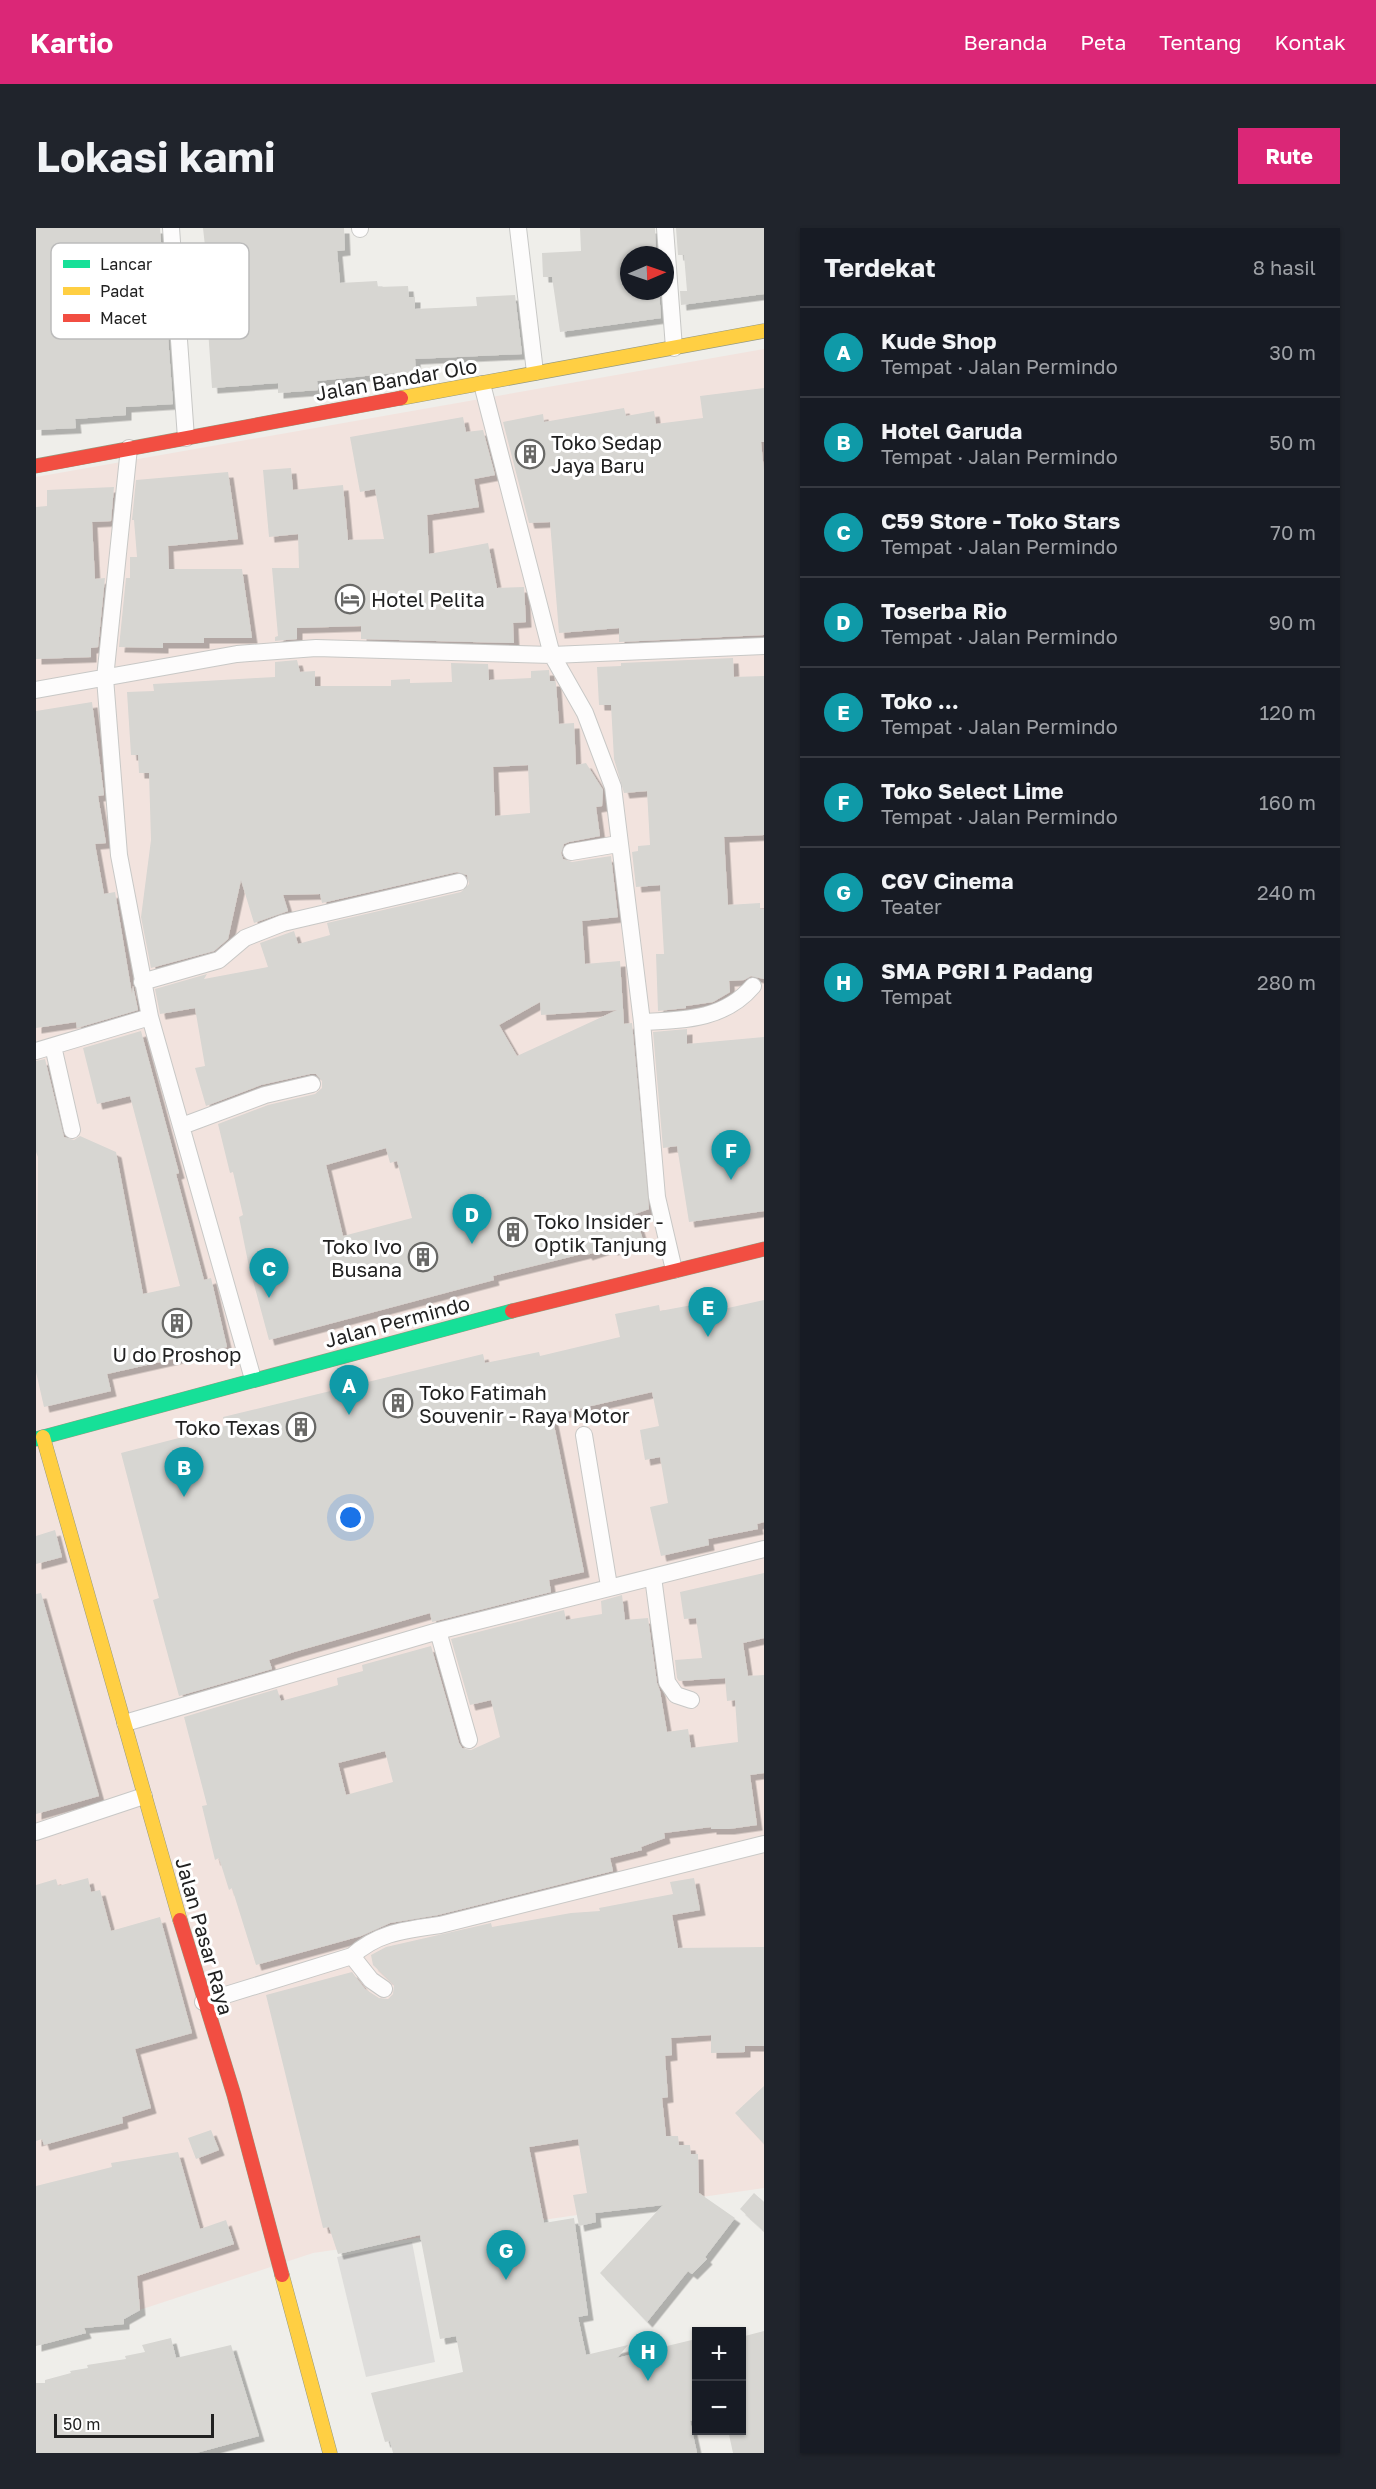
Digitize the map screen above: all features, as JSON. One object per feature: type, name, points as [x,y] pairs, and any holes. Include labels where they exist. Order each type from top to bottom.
[{"type":"main road","name":"Jalan Bandar Olo","points":[[36,466],[764,331]]},
{"type":"main road","name":"Jalan Permindo","points":[[39,1438],[254,1379],[674,1270],[764,1249]]},
{"type":"main road","name":"Jalan Pasar Raya","points":[[39,1438],[125,1723],[203,2002],[234,2095],[330,2453]]},
{"type":"street","points":[[171,228],[172,243]]},
{"type":"street","points":[[518,228],[535,372]]},
{"type":"street","points":[[666,228],[674,348]]},
{"type":"street","points":[[179,339],[186,438]]},
{"type":"street","points":[[482,384],[552,655],[595,735],[613,787],[618,844],[642,1022],[657,1197],[674,1270]]},
{"type":"street","points":[[129,448],[105,678],[120,855],[150,1017],[254,1379]]},
{"type":"street","points":[[36,690],[237,654],[316,648],[552,655],[764,646]]},
{"type":"street","points":[[571,852],[618,844]]},
{"type":"street","points":[[142,982],[219,960],[244,938],[284,923],[459,882]]},
{"type":"street","points":[[642,1022],[702,1018],[715,1014],[736,1002],[753,986]]},
{"type":"street","points":[[36,1051],[150,1017]]},
{"type":"street","points":[[53,1046],[72,1130]]},
{"type":"street","points":[[182,1126],[265,1095],[312,1084]]},
{"type":"street","points":[[584,1435],[609,1586]]},
{"type":"street","points":[[125,1723],[438,1631],[609,1586],[764,1549]]},
{"type":"street","points":[[653,1577],[668,1683],[676,1695],[691,1700]]},
{"type":"street","points":[[438,1631],[469,1740]]},
{"type":"street","points":[[36,1832],[144,1796]]},
{"type":"street","points":[[203,2002],[352,1956],[366,1944],[386,1934],[440,1925],[764,1844]]},
{"type":"street","points":[[352,1956],[371,1980],[384,1989]]},
{"type":"shaded area","points":[[764,349],[764,2188],[313,2253],[36,2344],[36,477]]},
{"type":"shaded area","points":[[412,2242],[435,2362],[366,2377],[337,2257]]},
{"type":"building","points":[[36,228],[160,228],[161,243],[51,243],[51,339],[168,339],[173,404],[126,407],[126,415],[75,419],[76,428],[36,430]]},
{"type":"building","points":[[203,228],[344,228],[345,250],[337,251],[340,283],[377,281],[378,287],[408,286],[409,297],[415,297],[415,309],[477,306],[476,297],[515,295],[522,354],[415,359],[416,375],[394,377],[394,373],[317,381],[318,390],[278,393],[278,383],[212,388],[209,339],[249,339],[249,243],[205,243]]},
{"type":"building","points":[[580,228],[655,228],[656,246],[620,246],[620,300],[660,300],[661,318],[560,332],[552,277],[543,277],[542,253],[581,251]]},
{"type":"building","points":[[676,228],[764,228],[764,294],[681,305],[680,291],[687,291],[684,255],[678,255]]},
{"type":"building","points":[[764,388],[764,442],[761,442],[764,471],[764,635],[619,642],[619,628],[559,633],[550,522],[529,523],[503,422],[543,414],[544,422],[624,408],[626,416],[654,411],[656,424],[703,418],[700,396]]},
{"type":"building","points":[[463,417],[466,432],[483,430],[495,475],[474,479],[479,507],[427,515],[429,554],[488,543],[497,588],[524,587],[526,622],[513,623],[514,643],[361,639],[361,626],[297,628],[297,639],[275,641],[275,637],[278,636],[272,568],[299,568],[298,534],[269,537],[263,470],[291,468],[293,490],[343,485],[348,540],[384,539],[375,489],[360,492],[350,437]]},
{"type":"building","points":[[228,472],[238,539],[168,546],[169,569],[242,569],[252,638],[204,638],[204,643],[163,643],[163,648],[119,647],[126,578],[130,578],[130,557],[137,557],[134,520],[132,520],[136,480]]},
{"type":"building","points":[[114,487],[111,521],[92,522],[95,579],[105,578],[98,647],[91,648],[91,657],[36,659],[36,507],[47,506],[47,490]]},
{"type":"building","points":[[733,658],[734,677],[764,676],[764,835],[724,837],[728,905],[760,903],[760,909],[764,909],[764,979],[751,976],[744,980],[729,981],[730,992],[713,1002],[658,1011],[656,954],[664,954],[660,885],[636,887],[632,852],[638,851],[638,846],[650,845],[647,791],[624,793],[614,759],[611,705],[599,705],[597,667],[621,666],[621,663]]},
{"type":"building","points":[[297,660],[300,672],[315,671],[315,686],[391,686],[391,680],[410,679],[410,683],[452,682],[451,663],[488,664],[489,680],[531,678],[531,671],[549,670],[550,681],[555,681],[556,684],[559,724],[574,723],[576,765],[586,763],[603,790],[602,806],[596,807],[600,836],[564,844],[561,853],[563,859],[572,862],[611,856],[618,917],[582,921],[585,964],[620,961],[624,1024],[632,1023],[649,1209],[635,1214],[643,1240],[612,1250],[611,1247],[587,1255],[586,1253],[493,1276],[494,1280],[269,1340],[248,1262],[239,1217],[243,1215],[233,1172],[230,1173],[218,1124],[268,1105],[315,1094],[322,1088],[322,1081],[316,1074],[310,1074],[261,1085],[206,1106],[195,1068],[205,1066],[195,1008],[160,1014],[155,989],[207,974],[204,979],[268,967],[260,943],[294,931],[298,944],[330,935],[327,923],[461,892],[469,884],[467,875],[457,872],[322,903],[320,894],[283,895],[288,911],[254,923],[241,880],[228,939],[214,951],[151,968],[141,917],[151,840],[149,773],[139,773],[138,755],[131,755],[127,692],[154,691],[153,684],[275,677],[275,662]],"holes":[[[528,765],[530,813],[495,816],[493,767]],[[540,1002],[541,1015],[617,1010],[517,1056],[499,1025]],[[386,1148],[390,1163],[397,1161],[412,1218],[343,1236],[326,1165]]]},
{"type":"building","points":[[92,702],[104,795],[98,796],[106,843],[95,844],[104,894],[115,892],[132,994],[133,986],[138,1010],[77,1028],[76,1022],[36,1028],[36,711]]},
{"type":"building","points":[[687,1029],[687,1044],[764,1037],[764,1211],[689,1222],[677,1146],[663,1148],[653,1032]]},
{"type":"building","points":[[141,1031],[179,1173],[176,1174],[204,1280],[211,1278],[227,1347],[107,1374],[111,1391],[44,1407],[36,1372],[38,1157],[36,1152],[36,1061],[45,1059],[64,1137],[74,1140],[80,1136],[116,1152],[143,1294],[180,1286],[130,1096],[97,1104],[83,1048]]},
{"type":"building","points":[[764,1300],[764,1522],[757,1524],[758,1529],[708,1539],[709,1545],[661,1556],[650,1507],[668,1503],[660,1457],[645,1460],[640,1430],[659,1426],[652,1392],[552,1415],[584,1572],[549,1580],[551,1592],[432,1622],[430,1613],[269,1660],[272,1669],[179,1696],[153,1600],[159,1598],[121,1453],[225,1426],[223,1417],[483,1354],[485,1363],[539,1352],[540,1356],[620,1337],[615,1314],[659,1305],[660,1311],[708,1302],[710,1312]]},
{"type":"building","points":[[55,1530],[62,1557],[36,1564],[36,1536]]},
{"type":"building","points":[[764,1573],[764,1638],[743,1643],[748,1676],[764,1675],[764,1773],[750,1775],[757,1825],[729,1829],[711,1829],[711,1827],[664,1833],[665,1838],[641,1847],[642,1850],[610,1858],[613,1871],[438,1915],[390,1923],[361,1936],[256,1965],[232,1888],[229,1890],[219,1858],[215,1860],[202,1806],[207,1805],[184,1717],[277,1689],[281,1701],[314,1692],[338,1685],[337,1678],[363,1671],[362,1665],[431,1646],[459,1743],[462,1748],[471,1750],[500,1737],[491,1700],[470,1705],[451,1639],[564,1610],[566,1620],[602,1614],[601,1601],[622,1595],[625,1620],[648,1618],[657,1683],[667,1732],[688,1729],[691,1748],[738,1742],[735,1700],[727,1701],[725,1678],[679,1681],[677,1678],[675,1660],[702,1658],[696,1618],[684,1619],[680,1592]],"holes":[[[385,1751],[393,1782],[346,1795],[338,1763]]]},
{"type":"building","points":[[41,1593],[99,1796],[36,1814],[36,1594]]},
{"type":"building","points":[[88,1878],[91,1892],[100,1890],[111,1931],[160,1917],[192,2033],[135,2049],[151,2108],[122,2117],[123,2123],[44,2145],[42,2139],[36,2141],[36,1885],[56,1879],[58,1886]]},
{"type":"building","points":[[694,1878],[700,1910],[672,1915],[678,1948],[764,1947],[764,2046],[745,2046],[745,2052],[711,2053],[711,2035],[671,2038],[672,2055],[665,2056],[668,2097],[662,2098],[666,2136],[678,2136],[679,2145],[690,2145],[691,2154],[698,2154],[699,2193],[735,2218],[705,2257],[707,2259],[692,2274],[688,2271],[647,2322],[600,2273],[663,2205],[595,2213],[596,2222],[579,2226],[573,2195],[587,2193],[578,2139],[529,2147],[544,2223],[574,2218],[588,2315],[578,2317],[586,2355],[628,2345],[617,2358],[692,2340],[692,2420],[690,2421],[697,2453],[393,2453],[390,2441],[385,2442],[371,2393],[463,2372],[456,2336],[440,2339],[420,2235],[338,2254],[329,2227],[323,2228],[266,1995],[352,1972],[365,1989],[379,1998],[388,1999],[393,1994],[394,1985],[373,1965],[371,1955],[386,1947],[491,1923],[492,1927],[571,1913],[600,1911],[599,1908],[673,1894],[670,1882]]},
{"type":"building","points":[[764,2086],[764,2144],[735,2113]]},
{"type":"building","points":[[211,2130],[219,2150],[196,2159],[188,2138]]},
{"type":"building","points":[[178,2152],[200,2229],[226,2220],[234,2244],[137,2276],[140,2310],[124,2319],[124,2324],[84,2328],[86,2333],[36,2346],[36,2186],[112,2167],[111,2163]]},
{"type":"building","points":[[754,2193],[764,2202],[764,2231],[740,2209]]},
{"type":"building","points":[[764,2331],[764,2453],[733,2453],[729,2435],[746,2435],[746,2336]]},
{"type":"building","points":[[171,2338],[176,2358],[231,2345],[259,2436],[196,2453],[36,2453],[36,2383],[45,2383],[45,2380],[71,2373],[70,2371],[88,2368],[87,2365],[126,2359],[125,2356],[145,2352],[142,2345]]},
{"type":"traffic: fast","points":[[36,1439],[512,1311]]},
{"type":"traffic: slow","points":[[401,398],[764,331]]},
{"type":"traffic: slow","points":[[43,1437],[180,1920]]},
{"type":"traffic: slow","points":[[282,2275],[330,2453]]},
{"type":"traffic: jam","points":[[36,466],[401,398]]},
{"type":"traffic: jam","points":[[512,1311],[764,1249]]},
{"type":"traffic: jam","points":[[180,1920],[234,2095],[282,2275]]},
{"type":"place","name":"Toko Sedap Jaya Baru","points":[[530,454]]},
{"type":"place","name":"Hotel Pelita","points":[[350,599]]},
{"type":"place","name":"Toko Select Lime","points":[[731,1180]]},
{"type":"place","name":"Toko Insider - Optik Tanjung","points":[[513,1232]]},
{"type":"place","name":"Toserba Rio","points":[[472,1244]]},
{"type":"place","name":"Toko Ivo Busana","points":[[423,1257]]},
{"type":"place","name":"C59 Store - Toko Stars","points":[[269,1298]]},
{"type":"place","name":"U do Proshop","points":[[177,1323]]},
{"type":"place","name":"Toko ...","points":[[708,1337]]},
{"type":"place","name":"Toko Fatimah Souvenir - Raya Motor","points":[[398,1403]]},
{"type":"place","name":"Kude Shop","points":[[349,1415]]},
{"type":"place","name":"Toko Texas","points":[[301,1427]]},
{"type":"place","name":"Hotel Garuda","points":[[184,1497]]},
{"type":"place","name":"CGV Cinema","points":[[506,2280]]},
{"type":"place","name":"SMA PGRI 1 Padang","points":[[648,2381]]}]
